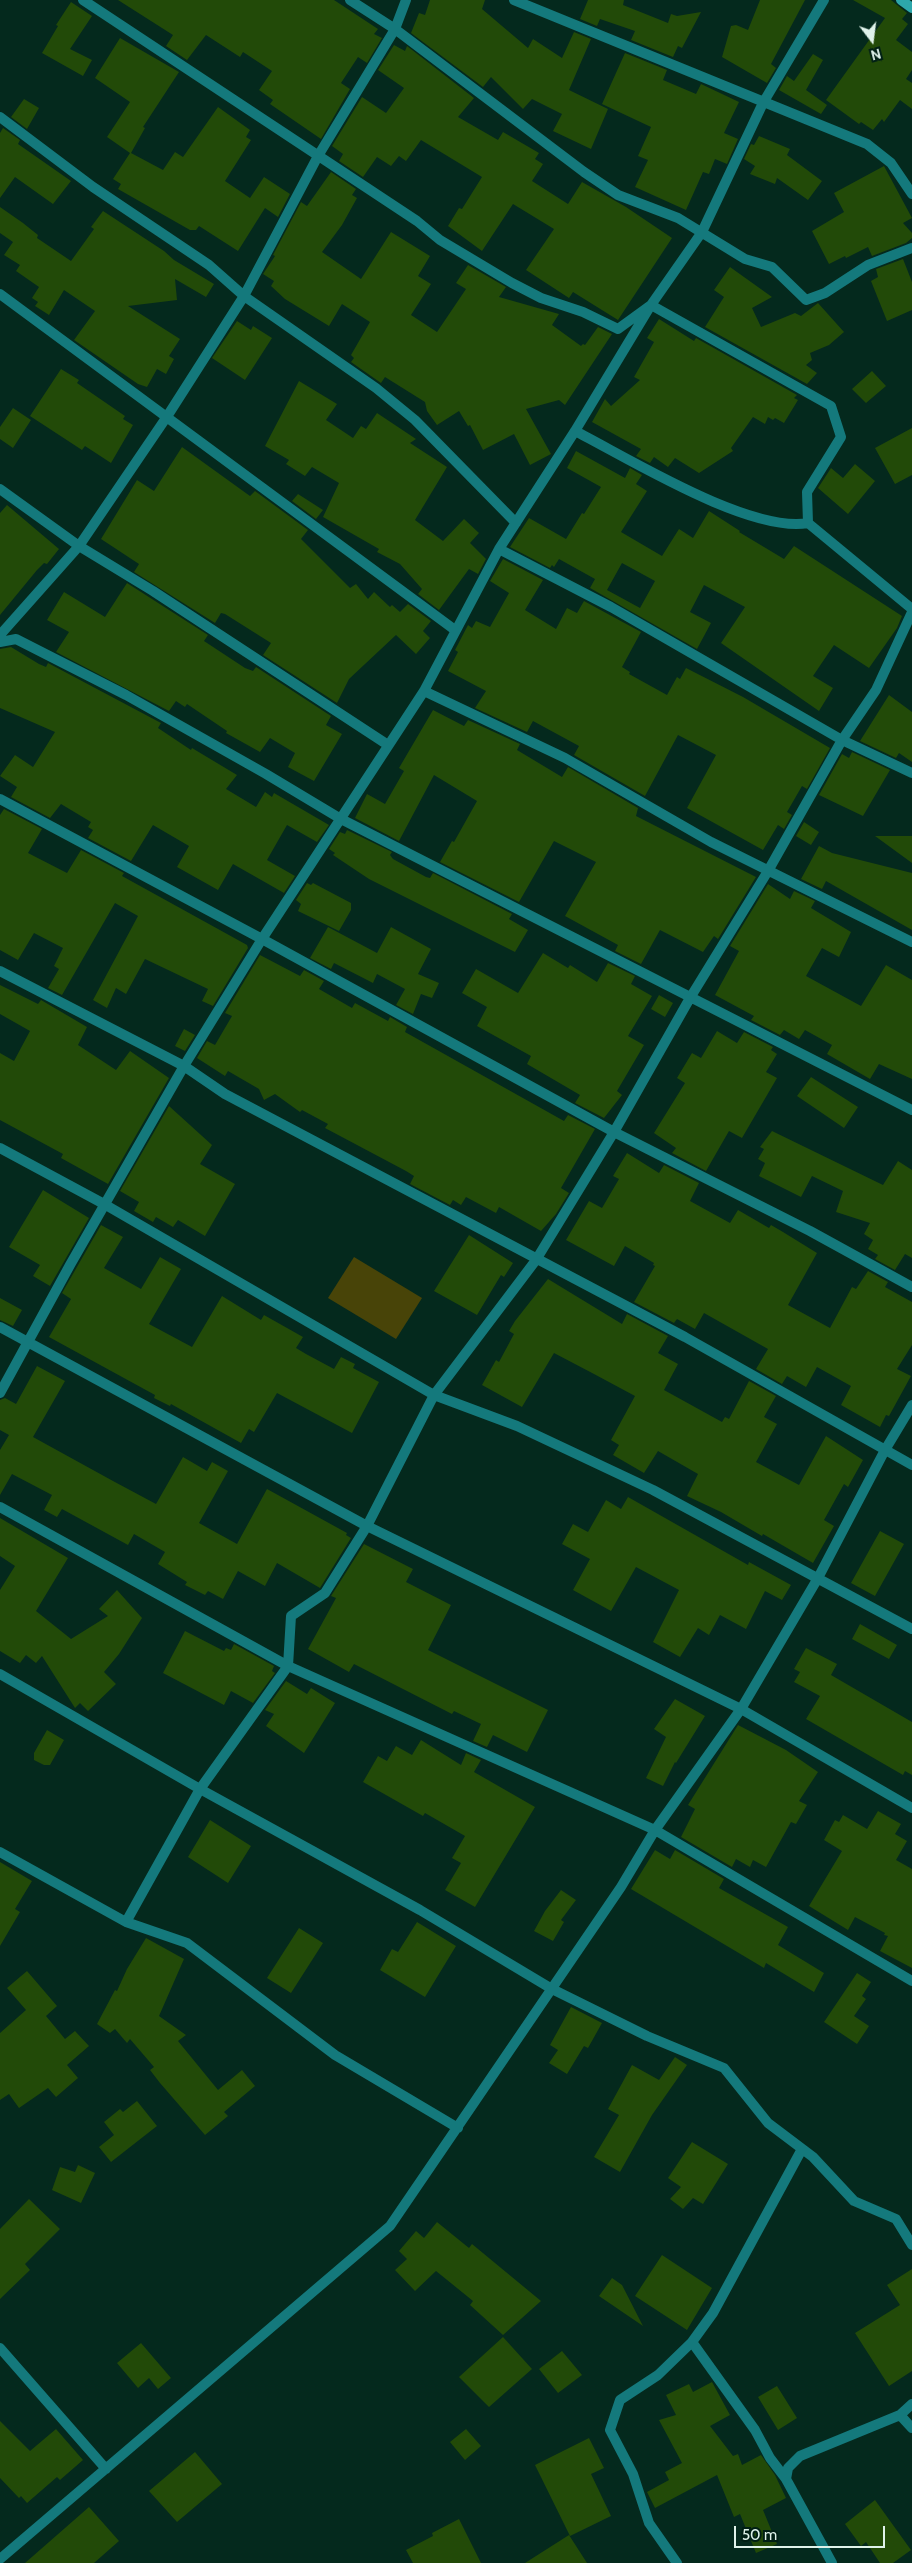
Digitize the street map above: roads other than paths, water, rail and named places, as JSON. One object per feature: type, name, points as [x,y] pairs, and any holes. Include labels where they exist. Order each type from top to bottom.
[{"type":"main road","points":[[902,0],[912,8]]},
{"type":"street","points":[[83,0],[417,221],[465,256],[541,298],[583,312],[618,329],[651,305]]},
{"type":"street","points":[[350,0],[395,29],[598,181],[628,200],[678,218],[745,259],[772,267],[806,300],[825,293],[868,266],[912,248]]},
{"type":"street","points":[[0,636],[79,546],[168,416],[244,296],[318,156],[395,29],[406,0]]},
{"type":"street","points":[[514,0],[867,144],[891,163],[912,194]]},
{"type":"street","points":[[0,1393],[104,1204],[184,1066],[262,939],[341,820],[388,744],[424,692],[499,549],[575,431],[651,305],[702,232],[763,103],[824,0]]},
{"type":"street","points":[[0,117],[93,187],[209,265],[244,296],[376,388],[415,420],[516,523]]},
{"type":"street","points":[[0,294],[168,416],[289,509],[376,570],[455,630]]},
{"type":"street","points":[[126,1922],[200,1789],[288,1666],[291,1616],[326,1593],[367,1526],[434,1395],[536,1260],[614,1132],[690,998],[768,871],[842,740],[876,690],[912,611],[808,523],[807,492],[842,437],[831,406],[651,305]]},
{"type":"street","points":[[575,431],[700,496],[738,512],[793,526],[808,523]]},
{"type":"street","points":[[0,489],[79,546],[153,591],[388,744]]},
{"type":"street","points":[[499,549],[610,606],[842,740],[912,773]]},
{"type":"street","points":[[0,642],[16,639],[126,695],[266,774],[341,820],[912,1110]]},
{"type":"street","points":[[424,692],[565,758],[711,842],[912,942]]},
{"type":"street","points":[[0,799],[262,939],[614,1132],[810,1231],[912,1287]]},
{"type":"street","points":[[0,971],[184,1066],[225,1094],[536,1260],[685,1337],[912,1465]]},
{"type":"street","points":[[0,1148],[104,1204],[434,1395],[517,1426],[645,1486],[912,1629]]},
{"type":"street","points":[[0,1327],[367,1526],[741,1709],[912,1808]]},
{"type":"street","points":[[1,2556],[106,2469],[390,2226],[621,1887],[655,1830],[741,1709],[818,1578],[885,1450],[912,1405]]},
{"type":"street","points":[[0,1507],[288,1666],[655,1830],[912,1981]]},
{"type":"street","points":[[0,1674],[200,1789],[420,1910],[552,1989],[646,2036],[724,2068],[768,2122],[813,2157],[854,2201],[896,2219],[912,2245]]},
{"type":"street","points":[[0,1852],[126,1922],[186,1943],[335,2055],[458,2128]]},
{"type":"street","points":[[677,2563],[649,2523],[633,2474],[610,2430],[620,2400],[658,2375],[692,2342],[713,2313],[802,2149]]},
{"type":"street","points":[[692,2342],[755,2430],[770,2458],[786,2479],[832,2563]]},
{"type":"street","points":[[0,2348],[106,2469]]},
{"type":"street","points":[[786,2479],[788,2468],[800,2456],[900,2415],[912,2404]]},
{"type":"street","points":[[900,2415],[912,2428]]}]
